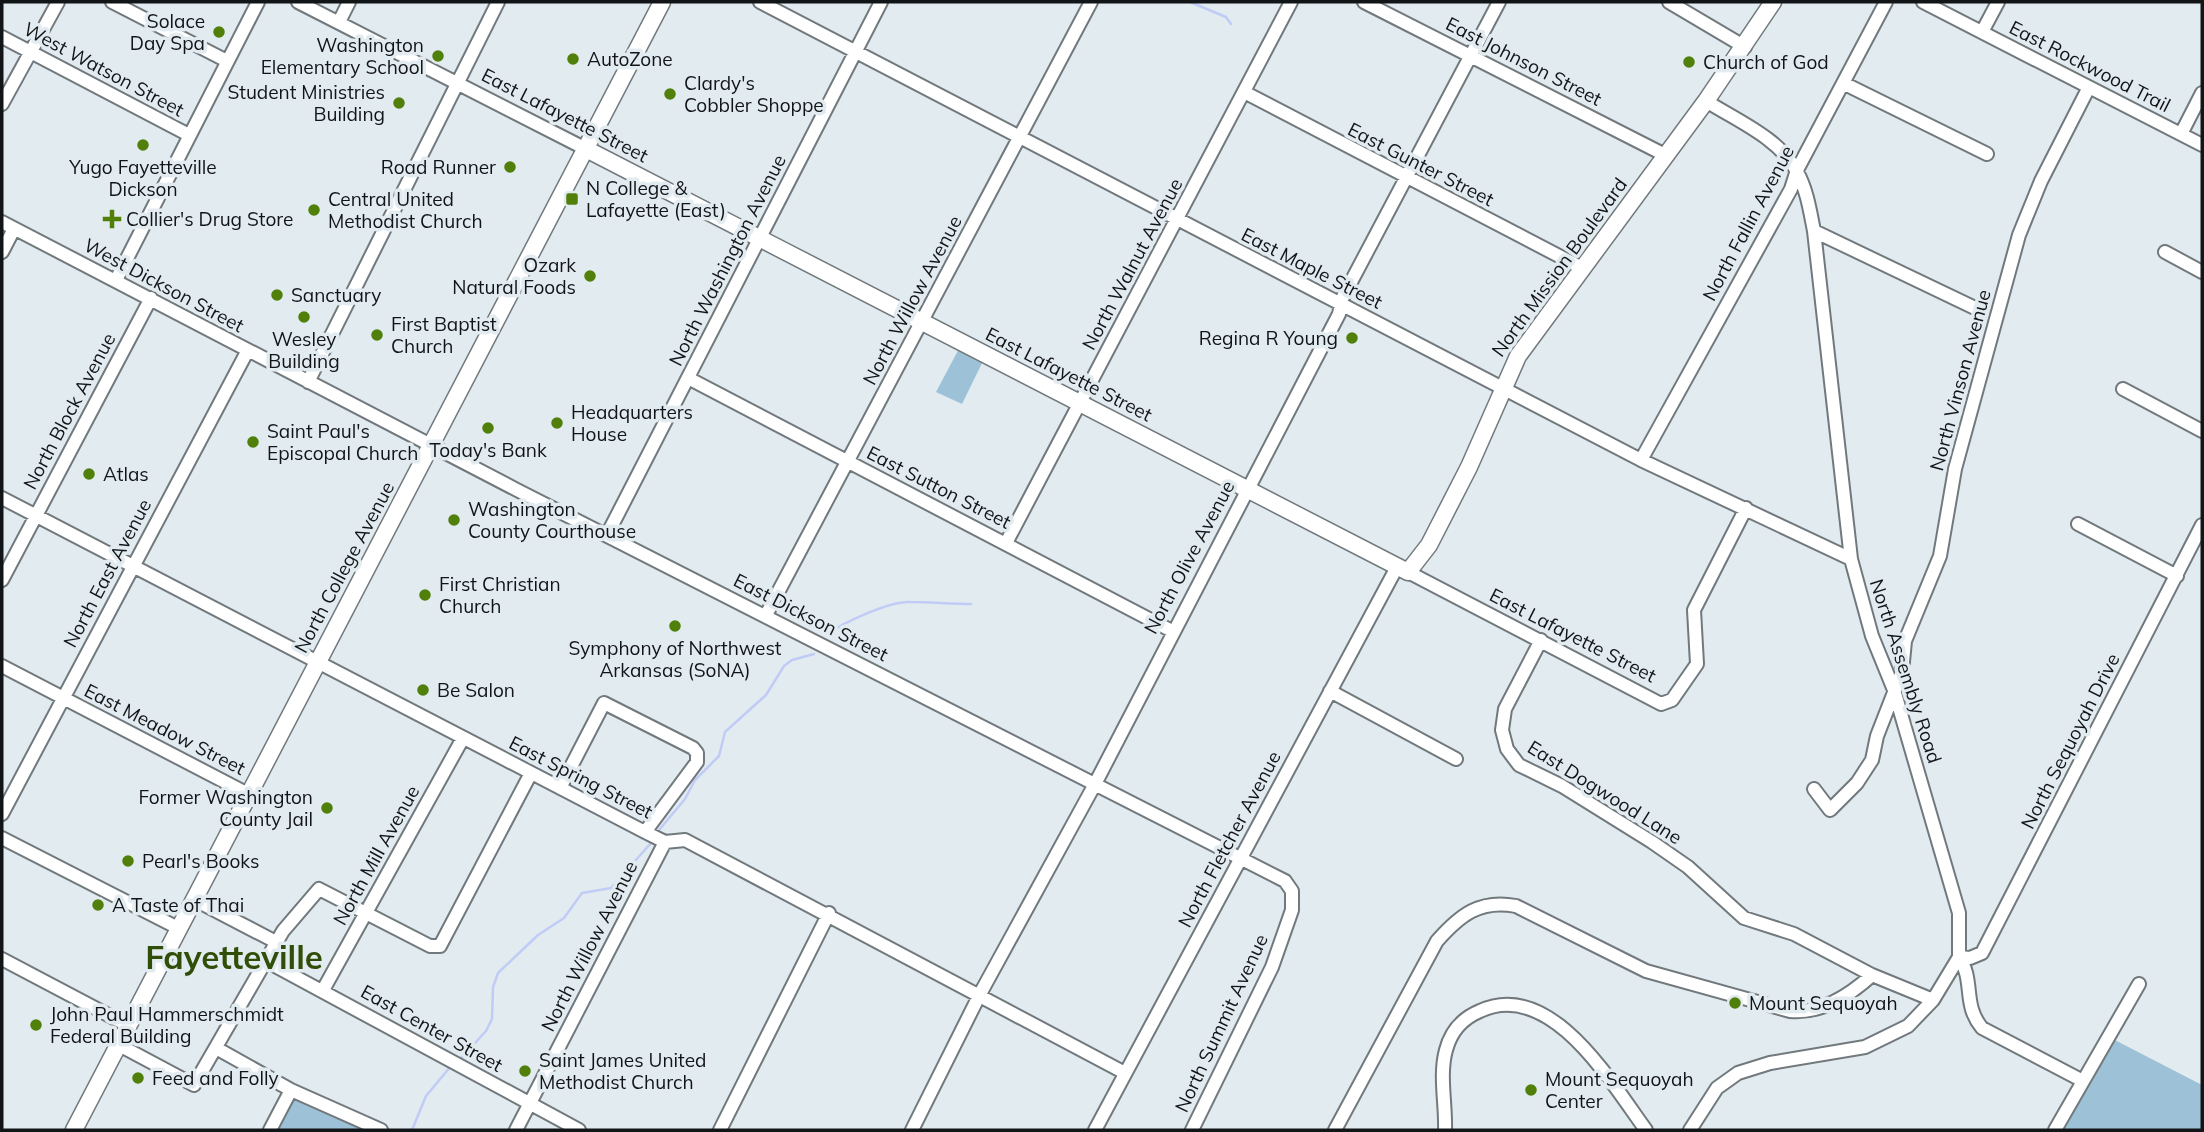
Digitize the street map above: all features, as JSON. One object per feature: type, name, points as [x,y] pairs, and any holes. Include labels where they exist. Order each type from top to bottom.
[{"type":"main road","name":"North College Avenue","points":[[78,1127],[662,2]]},
{"type":"main road","name":"North Mission Boulevard","points":[[1403,570],[1420,560],[1458,490],[1518,356],[1745,47],[1773,2]]},
{"type":"main road","name":"East Lafayette Street","points":[[586,149],[1403,570]]},
{"type":"street","points":[[2,104],[58,2]]},
{"type":"street","points":[[112,2],[227,61]]},
{"type":"street","points":[[116,280],[258,2]]},
{"type":"street","name":"East Lafayette Street","points":[[298,2],[586,149]]},
{"type":"street","points":[[339,22],[349,2]]},
{"type":"street","points":[[308,382],[498,2]]},
{"type":"street","name":"East Maple Street","points":[[760,2],[1641,460],[1851,559]]},
{"type":"street","name":"North Washington Avenue","points":[[607,535],[881,2]]},
{"type":"street","name":"North Willow Avenue","points":[[766,615],[1091,2]]},
{"type":"street","name":"North Walnut Avenue","points":[[1006,543],[1292,2]]},
{"type":"street","name":"East Johnson Street","points":[[1364,2],[1665,155]]},
{"type":"street","name":"North Olive Avenue","points":[[912,1130],[980,994],[1095,784],[1340,305],[1499,2]]},
{"type":"street","points":[[1669,2],[1745,47]]},
{"type":"street","name":"North Fallin Avenue","points":[[1641,460],[1791,189],[1797,170],[1845,84],[1886,2]]},
{"type":"street","name":"East Rockwood Trail","points":[[1923,2],[2202,145]]},
{"type":"street","points":[[1982,32],[1998,2]]},
{"type":"street","name":"West Watson Street","points":[[2,37],[189,135]]},
{"type":"street","points":[[1845,84],[1987,154]]},
{"type":"street","name":"North Vinson Avenue","points":[[1814,789],[1830,810],[1857,783],[1872,760],[1902,672],[1905,641],[1940,556],[1955,469],[2019,235],[2040,181],[2090,87]]},
{"type":"street","name":"East Gunter Street","points":[[1244,92],[1406,179],[1582,268]]},
{"type":"street","points":[[2181,134],[2202,93]]},
{"type":"street","name":"North Assembly Road","points":[[1706,101],[1772,143],[1797,170],[1814,231],[1851,559],[1872,636],[1894,690],[1959,913],[1959,957]]},
{"type":"street","name":"West Dickson Street","points":[[2,222],[308,382]]},
{"type":"street","points":[[2,252],[14,229]]},
{"type":"street","points":[[1814,231],[1977,309]]},
{"type":"street","points":[[2165,253],[2202,272]]},
{"type":"street","name":"North Block Avenue","points":[[2,580],[151,298]]},
{"type":"street","name":"North East Avenue","points":[[2,814],[248,350]]},
{"type":"street","name":"East Sutton Street","points":[[688,378],[1172,631]]},
{"type":"street","name":"East Dickson Street","points":[[308,382],[1241,856],[1285,881],[1292,891]]},
{"type":"street","points":[[2123,389],[2202,431]]},
{"type":"street","name":"East Spring Street","points":[[2,498],[645,832],[665,842],[673,838],[685,840],[830,913],[1125,1073]]},
{"type":"street","name":"East Lafayette Street","points":[[1403,570],[1661,704],[1672,699],[1697,664],[1694,610],[1746,508]]},
{"type":"street","points":[[2078,524],[2177,576]]},
{"type":"street","name":"North Sequoyah Drive","points":[[1959,957],[1970,958],[1982,953],[2202,525]]},
{"type":"street","name":"North Fletcher Avenue","points":[[1095,1130],[1330,691],[1403,570]]},
{"type":"street","name":"East Dogwood Lane","points":[[1541,640],[1505,709],[1502,730],[1507,750],[1519,765],[1562,786],[1652,842],[1688,867],[1744,918],[1794,934],[1872,975],[1933,1000]]},
{"type":"street","name":"East Meadow Street","points":[[2,666],[250,795]]},
{"type":"street","points":[[1330,691],[1456,759]]},
{"type":"street","points":[[560,788],[604,703],[693,748],[697,753],[697,762],[645,832]]},
{"type":"street","name":"North Mill Avenue","points":[[323,990],[464,738]]},
{"type":"street","points":[[120,1045],[194,1085],[276,942],[319,889],[430,946],[440,946],[531,773]]},
{"type":"street","points":[[2,838],[180,929]]},
{"type":"street","name":"North Willow Avenue","points":[[516,1130],[665,842]]},
{"type":"street","name":"North Summit Avenue","points":[[1192,1130],[1272,967],[1292,910],[1292,891]]},
{"type":"street","points":[[195,900],[276,942]]},
{"type":"street","points":[[1335,1130],[1437,941],[1460,916],[1497,902],[1516,905],[1646,971],[1790,1011],[1805,1013],[1818,1009],[1858,988],[1872,975]]},
{"type":"street","points":[[720,1130],[830,913]]},
{"type":"street","points":[[1689,1130],[1717,1088],[1732,1077],[1770,1063],[1845,1051],[1888,1038],[1908,1026],[1933,1000],[1959,957],[1967,969],[1972,1016],[1982,1028],[2083,1082]]},
{"type":"street","points":[[2,959],[130,1026]]},
{"type":"street","name":"East Center Street","points":[[266,961],[579,1130]]},
{"type":"street","points":[[2055,1130],[2139,984]]},
{"type":"street","points":[[1445,1130],[1443,1064],[1446,1047],[1461,1022],[1499,1004],[1521,1006],[1556,1024],[1601,1067],[1646,1130]]},
{"type":"street","points":[[216,1048],[291,1090],[381,1130]]},
{"type":"street","points":[[270,1130],[291,1090]]},
{"type":"shaded area","points":[[962,343],[986,355],[962,404],[936,392]]},
{"type":"shaded area","points":[[2109,1037],[2202,1085],[2202,1130],[2055,1130]]},
{"type":"shaded area","points":[[291,1090],[381,1130],[270,1130]]},
{"type":"waterway","points":[[1190,2],[1226,17],[1231,24]]},
{"type":"waterway","points":[[828,634],[868,613],[891,605],[918,602],[971,604]]},
{"type":"waterway","points":[[659,830],[685,799],[695,780],[719,756],[725,732],[766,695],[784,666],[792,660],[814,654]]},
{"type":"waterway","points":[[462,1057],[486,1031],[492,1019],[493,987],[498,973],[538,935],[564,918],[582,893],[611,888],[651,843]]},
{"type":"waterway","points":[[412,1130],[426,1096],[451,1066]]},
{"type":"place","name":"Solace Day Spa","points":[[219,32]]},
{"type":"place","name":"Washington Elementary School","points":[[438,56]]},
{"type":"place","name":"AutoZone","points":[[573,59]]},
{"type":"place","name":"Church of God","points":[[1689,62]]},
{"type":"place","name":"Clardy's Cobbler Shoppe","points":[[670,94]]},
{"type":"place","name":"Student Ministries Building","points":[[399,103]]},
{"type":"place","name":"Yugo Fayetteville Dickson","points":[[143,145]]},
{"type":"place","name":"Road Runner","points":[[510,167]]},
{"type":"place","name":"N College & Lafayette (East)","points":[[572,199]]},
{"type":"place","name":"Central United Methodist Church","points":[[314,210]]},
{"type":"place","name":"Collier's Drug Store","points":[[112,219]]},
{"type":"place","name":"Ozark Natural Foods","points":[[590,276]]},
{"type":"place","name":"Sanctuary","points":[[277,295]]},
{"type":"place","name":"Wesley Building","points":[[304,317]]},
{"type":"place","name":"First Baptist Church","points":[[377,335]]},
{"type":"place","name":"Regina R Young","points":[[1352,338]]},
{"type":"place","name":"Headquarters House","points":[[557,423]]},
{"type":"place","name":"Today's Bank","points":[[488,428]]},
{"type":"place","name":"Saint Paul's Episcopal Church","points":[[253,442]]},
{"type":"place","name":"Atlas","points":[[89,474]]},
{"type":"place","name":"Washington County Courthouse","points":[[454,520]]},
{"type":"place","name":"First Christian Church","points":[[425,595]]},
{"type":"place","name":"Symphony of Northwest Arkansas (SoNA)","points":[[675,626]]},
{"type":"place","name":"Be Salon","points":[[423,690]]},
{"type":"place","name":"Former Washington County Jail","points":[[327,808]]},
{"type":"place","name":"Pearl's Books","points":[[128,861]]},
{"type":"place","name":"A Taste of Thai","points":[[98,905]]},
{"type":"place","name":"Mount Sequoyah","points":[[1735,1003]]},
{"type":"place","name":"John Paul Hammerschmidt Federal Building","points":[[36,1025]]},
{"type":"place","name":"Saint James United Methodist Church","points":[[525,1071]]},
{"type":"place","name":"Feed and Folly","points":[[138,1078]]},
{"type":"place","name":"Mount Sequoyah Center","points":[[1531,1090]]},
{"type":"district","name":"Fayetteville","points":[[234,956]]}]
